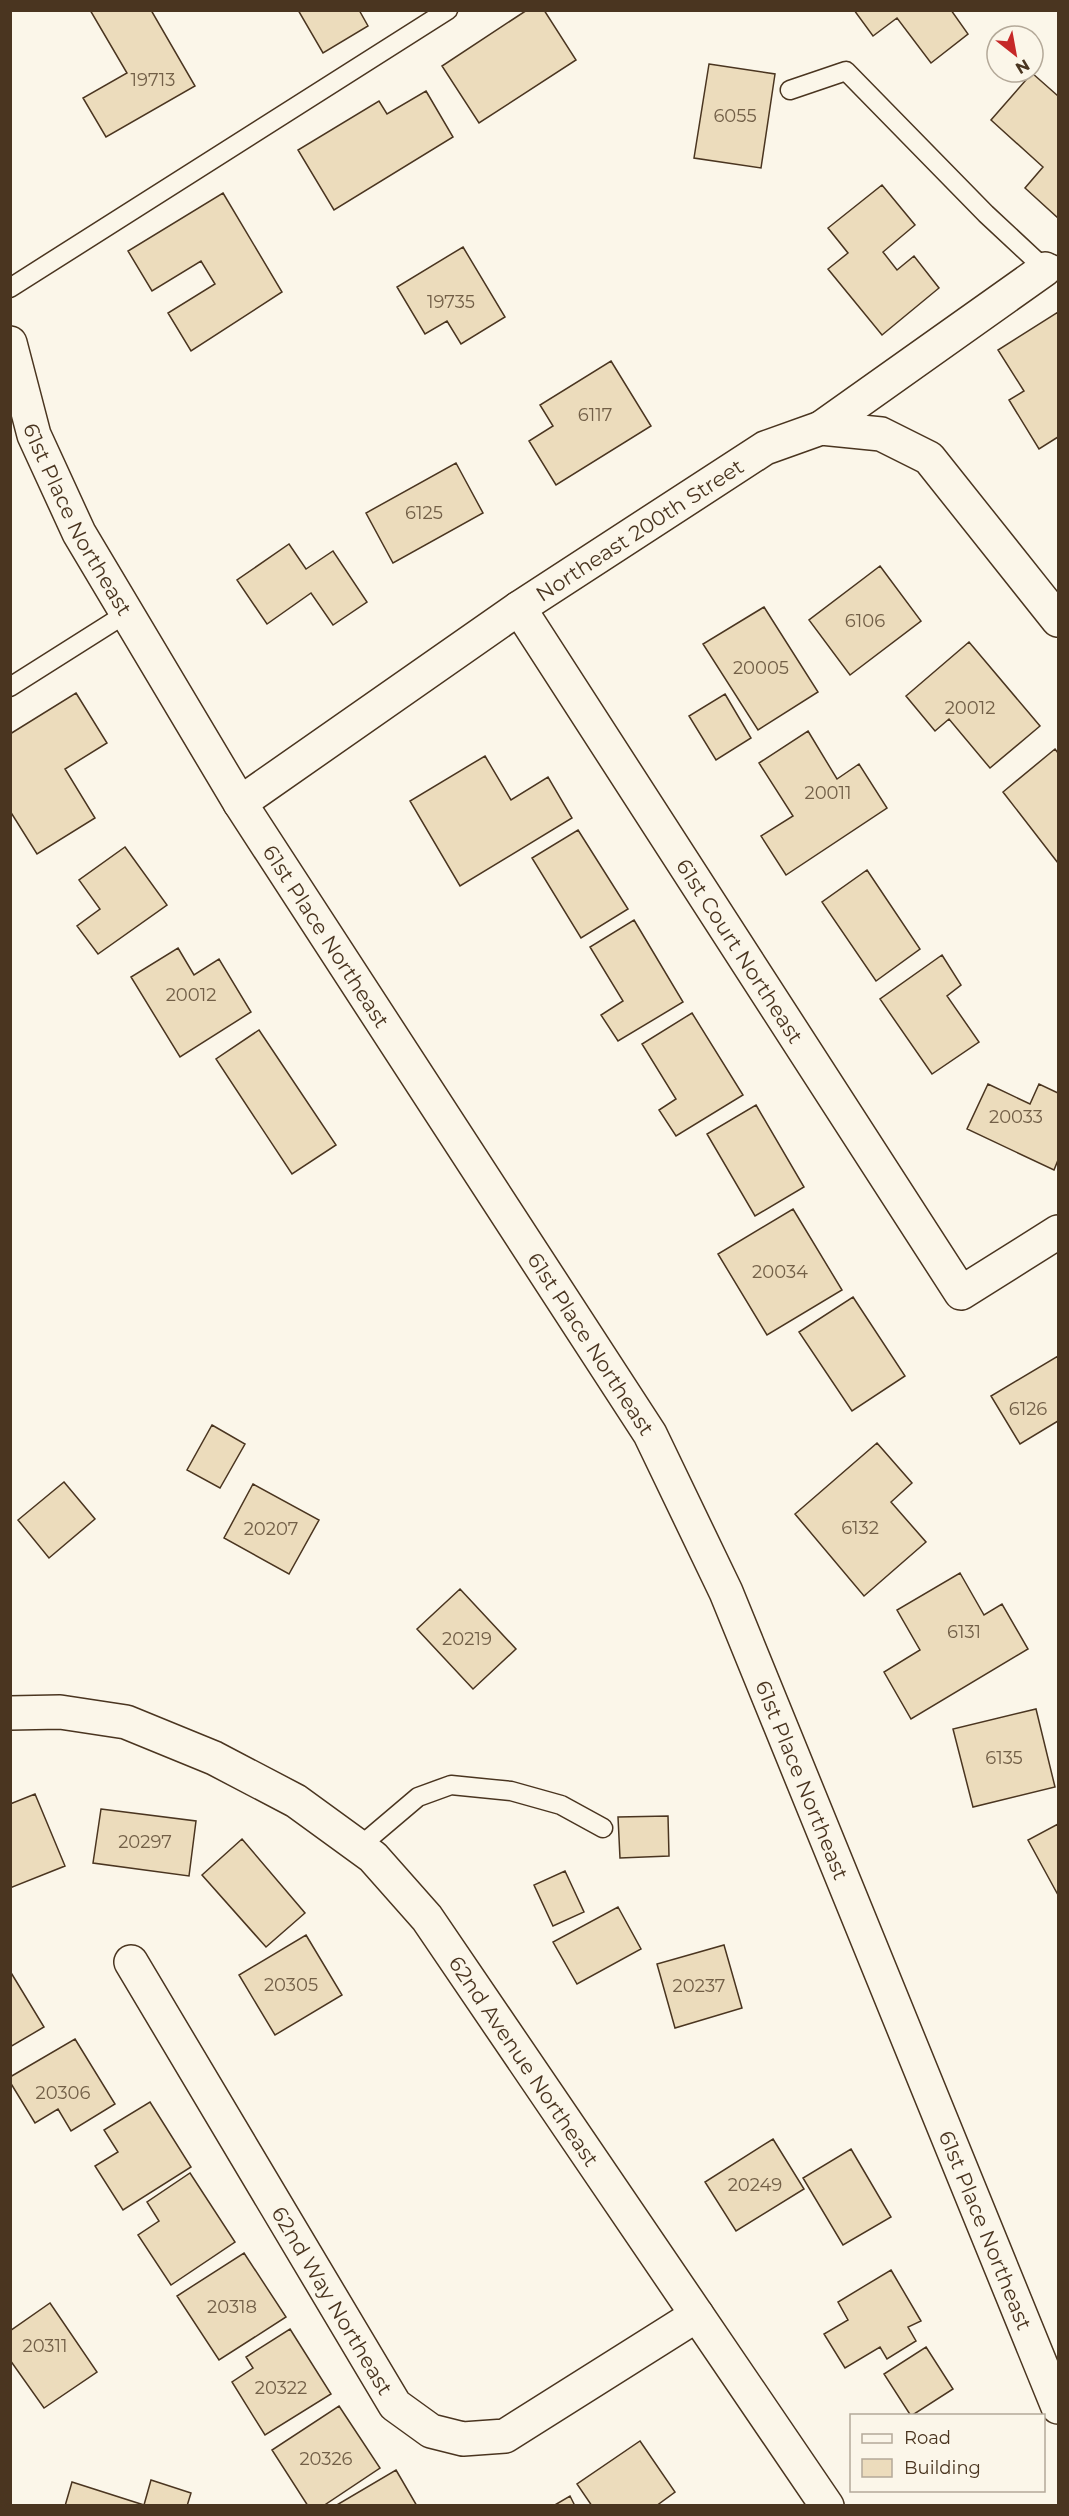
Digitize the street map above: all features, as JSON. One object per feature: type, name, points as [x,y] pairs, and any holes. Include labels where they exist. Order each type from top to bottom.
[{"type":"street","name":"Northeast 200th Street","points":[[240,803],[519,609],[765,448],[821,428],[1052,265]]},
{"type":"street","name":"61st Place Northeast","points":[[10,343],[16,387],[34,435],[79,533],[240,803],[650,1434],[726,1592],[1059,2407]]},
{"type":"street","points":[[821,428],[881,434],[930,458],[1059,620]]},
{"type":"street","name":"61st Court Northeast","points":[[519,609],[961,1293],[1059,1232]]},
{"type":"street","name":"62nd Avenue Northeast","points":[[10,1713],[60,1712],[126,1722],[214,1758],[296,1801],[373,1857],[427,1918],[827,2505]]},
{"type":"street","name":"62nd Way Northeast","points":[[131,1962],[395,2405],[431,2431],[463,2439],[505,2436],[697,2315]]},
{"type":"lane","points":[[10,288],[448,10]]},
{"type":"lane","points":[[790,90],[846,70],[986,214],[1052,265]]},
{"type":"lane","points":[[10,687],[127,613]]},
{"type":"lane","points":[[360,1847],[418,1797],[451,1785],[511,1791],[561,1804],[603,1828]]},
{"type":"building","points":[[90,10],[151,10],[195,86],[106,137],[83,98],[127,73]]},
{"type":"building","points":[[298,10],[359,10],[368,26],[323,53]]},
{"type":"building","points":[[527,10],[544,10],[576,60],[479,123],[442,66]]},
{"type":"building","points":[[854,10],[951,10],[968,34],[931,63],[897,18],[873,36]]},
{"type":"building","points":[[709,64],[775,74],[761,168],[694,158]]},
{"type":"building","points":[[1022,84],[1044,84],[1058,96],[1058,218],[1025,188],[1043,167],[991,120]]},
{"type":"building","points":[[426,91],[453,137],[334,210],[298,150],[379,101],[387,114]]},
{"type":"building","points":[[882,185],[915,225],[883,252],[897,270],[914,256],[939,288],[882,335],[828,269],[848,253],[828,228]]},
{"type":"building","points":[[223,193],[282,292],[191,351],[168,313],[215,284],[201,261],[152,291],[128,251]]},
{"type":"building","points":[[463,247],[505,317],[461,344],[447,321],[425,334],[397,287]]},
{"type":"building","points":[[1058,312],[1058,437],[1039,449],[1009,400],[1024,391],[998,350]]},
{"type":"building","points":[[611,361],[651,426],[556,485],[529,441],[553,426],[540,405]]},
{"type":"building","points":[[456,463],[483,513],[393,563],[366,513]]},
{"type":"building","points":[[289,544],[306,569],[333,551],[367,602],[333,625],[311,593],[267,624],[237,580]]},
{"type":"building","points":[[880,566],[921,621],[850,675],[809,620]]},
{"type":"building","points":[[764,607],[818,692],[758,730],[703,644]]},
{"type":"building","points":[[969,642],[1040,726],[990,768],[949,719],[935,731],[906,696]]},
{"type":"building","points":[[76,693],[107,743],[65,769],[95,818],[37,854],[10,811],[10,734]]},
{"type":"building","points":[[725,694],[751,738],[716,760],[689,716]]},
{"type":"building","points":[[808,731],[837,779],[859,764],[887,808],[786,875],[761,836],[793,816],[759,763]]},
{"type":"building","points":[[1055,749],[1058,753],[1058,863],[1003,792]]},
{"type":"building","points":[[485,756],[511,800],[548,777],[572,818],[460,886],[410,801]]},
{"type":"building","points":[[578,830],[628,909],[581,938],[532,858]]},
{"type":"building","points":[[125,847],[167,905],[98,954],[77,926],[100,909],[79,880]]},
{"type":"building","points":[[867,870],[920,949],[876,981],[822,902]]},
{"type":"building","points":[[634,920],[683,1002],[618,1041],[601,1015],[623,1001],[590,947]]},
{"type":"building","points":[[178,948],[194,975],[219,959],[251,1012],[180,1057],[131,977]]},
{"type":"building","points":[[942,955],[961,985],[947,996],[979,1042],[932,1074],[880,999]]},
{"type":"building","points":[[692,1013],[743,1095],[676,1136],[659,1110],[676,1099],[642,1044]]},
{"type":"building","points":[[259,1030],[336,1145],[292,1174],[216,1059]]},
{"type":"building","points":[[988,1084],[1030,1104],[1039,1084],[1058,1093],[1058,1160],[1054,1170],[967,1129]]},
{"type":"building","points":[[756,1105],[804,1187],[755,1216],[707,1134]]},
{"type":"building","points":[[793,1209],[842,1290],[767,1335],[718,1254]]},
{"type":"building","points":[[853,1297],[905,1376],[852,1411],[799,1332]]},
{"type":"building","points":[[1058,1356],[1058,1421],[1020,1444],[991,1396]]},
{"type":"building","points":[[212,1425],[245,1444],[220,1488],[187,1470]]},
{"type":"building","points":[[877,1443],[912,1483],[891,1502],[926,1542],[864,1596],[795,1514]]},
{"type":"building","points":[[64,1482],[95,1519],[49,1558],[18,1520]]},
{"type":"building","points":[[253,1484],[319,1520],[289,1574],[224,1538]]},
{"type":"building","points":[[960,1573],[984,1615],[1002,1604],[1028,1649],[911,1719],[884,1672],[920,1650],[897,1610]]},
{"type":"building","points":[[460,1589],[516,1649],[473,1689],[417,1629]]},
{"type":"building","points":[[1036,1709],[1055,1787],[973,1807],[953,1729]]},
{"type":"building","points":[[35,1794],[65,1866],[10,1888],[10,1804]]},
{"type":"building","points":[[101,1809],[196,1821],[189,1876],[93,1863]]},
{"type":"building","points":[[668,1816],[669,1856],[620,1858],[618,1817]]},
{"type":"building","points":[[1058,1824],[1058,1895],[1028,1840]]},
{"type":"building","points":[[242,1839],[305,1913],[266,1947],[202,1875]]},
{"type":"building","points":[[565,1871],[584,1912],[553,1926],[534,1885]]},
{"type":"building","points":[[618,1907],[641,1949],[577,1984],[553,1942]]},
{"type":"building","points":[[306,1935],[342,1995],[275,2035],[239,1975]]},
{"type":"building","points":[[724,1945],[742,2008],[675,2028],[657,1964]]},
{"type":"building","points":[[10,1971],[44,2027],[10,2047]]},
{"type":"building","points":[[75,2039],[115,2104],[71,2131],[58,2109],[35,2123],[10,2082],[10,2077]]},
{"type":"building","points":[[150,2102],[191,2167],[123,2210],[95,2166],[118,2152],[104,2130]]},
{"type":"building","points":[[773,2139],[804,2189],[736,2231],[705,2182]]},
{"type":"building","points":[[851,2149],[891,2217],[843,2245],[803,2178]]},
{"type":"building","points":[[190,2173],[235,2242],[171,2285],[138,2235],[159,2221],[147,2202]]},
{"type":"building","points":[[244,2253],[286,2317],[219,2360],[177,2296]]},
{"type":"building","points":[[891,2270],[921,2321],[908,2327],[916,2341],[887,2359],[880,2347],[845,2368],[824,2334],[848,2320],[838,2302]]},
{"type":"building","points":[[50,2303],[97,2372],[44,2408],[10,2360],[10,2331]]},
{"type":"building","points":[[290,2329],[331,2394],[265,2435],[232,2382],[253,2368],[246,2357]]},
{"type":"building","points":[[926,2347],[953,2389],[914,2414],[910,2414],[884,2374]]},
{"type":"building","points":[[339,2406],[380,2468],[323,2506],[308,2506],[272,2450]]},
{"type":"building","points":[[640,2441],[675,2492],[656,2506],[592,2506],[577,2484]]},
{"type":"building","points":[[396,2470],[417,2506],[335,2506]]},
{"type":"building","points":[[151,2480],[191,2493],[187,2506],[65,2506],[72,2482],[144,2505]]},
{"type":"building","points":[[570,2496],[575,2506],[553,2506]]}]
